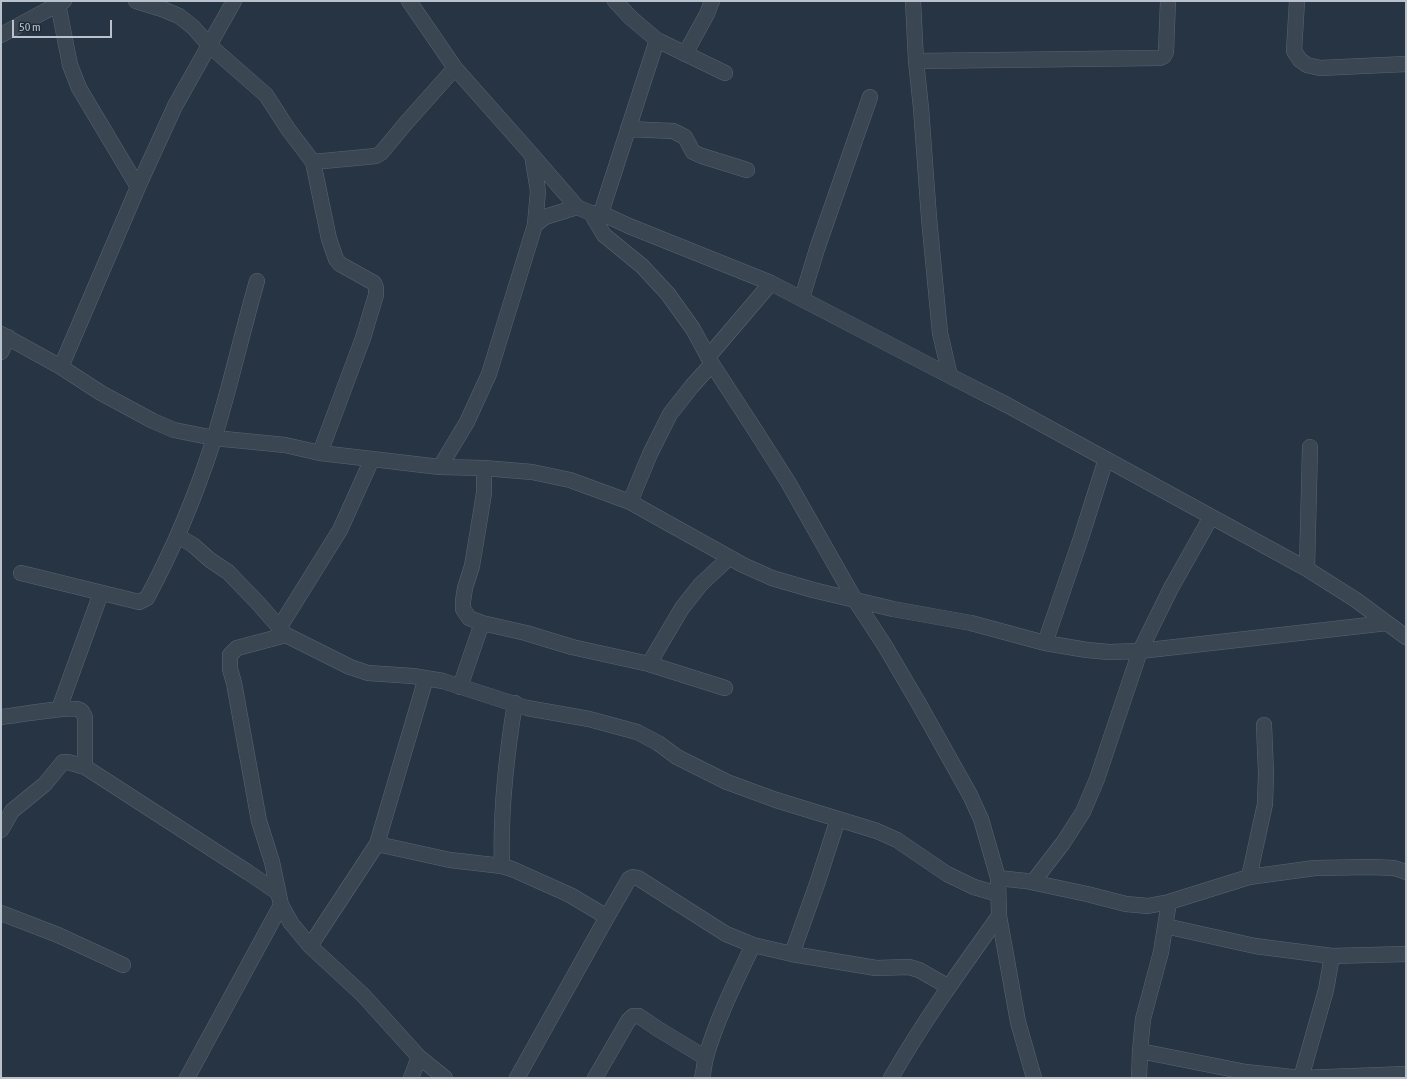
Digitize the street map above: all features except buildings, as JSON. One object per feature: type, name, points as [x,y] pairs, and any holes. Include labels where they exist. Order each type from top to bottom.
[{"type":"street","points":[[136,1],[179,16],[193,27],[209,45],[266,95],[288,129],[313,162],[329,239],[336,259],[340,264],[374,283],[376,295],[363,338],[320,452]]},
{"type":"street","points":[[61,367],[138,187],[175,106],[234,1]]},
{"type":"street","points":[[409,1],[455,68],[577,208]]},
{"type":"street","points":[[615,1],[631,18],[657,40],[725,73]]},
{"type":"street","points":[[686,54],[707,14],[712,1]]},
{"type":"street","points":[[913,1],[916,61],[940,333],[950,376]]},
{"type":"street","points":[[916,61],[1160,58],[1164,56],[1166,52],[1168,1]]},
{"type":"street","points":[[1297,1],[1294,51],[1300,60],[1307,65],[1320,68],[1406,64]]},
{"type":"street","points":[[1,35],[61,3],[70,65],[79,88],[138,187]]},
{"type":"street","points":[[657,40],[628,129],[596,213],[604,235],[642,266],[668,294],[693,329],[710,360],[788,482],[855,600],[885,646],[919,704],[970,795],[980,819],[998,878],[999,916],[1018,1022],[1034,1078]]},
{"type":"street","points":[[313,162],[376,156],[381,153],[455,68]]},
{"type":"street","points":[[802,298],[817,249],[870,97]]},
{"type":"street","points":[[628,129],[673,131],[685,137],[693,152],[747,170]]},
{"type":"street","points":[[440,467],[467,422],[489,374],[535,225],[538,191],[532,155]]},
{"type":"street","points":[[535,225],[545,217],[577,208],[596,213],[771,283],[1007,405],[1261,543],[1307,569],[1356,600],[1406,638]]},
{"type":"street","points":[[21,573],[140,602],[147,598],[178,536],[198,485],[214,438],[257,281]]},
{"type":"street","points":[[630,502],[650,454],[670,414],[710,360],[771,283]]},
{"type":"street","points":[[1,352],[4,335],[61,367],[101,393],[153,421],[174,430],[214,438],[285,445],[320,452],[372,459],[440,467],[484,468],[532,472],[570,480],[630,502],[729,558],[772,578],[813,590],[893,609],[971,623],[1045,643],[1110,652],[1140,651],[1387,623]]},
{"type":"street","points":[[1307,569],[1310,447]]},
{"type":"street","points":[[372,459],[340,530],[282,631],[237,648],[230,655],[230,669],[234,683],[259,821],[272,862],[279,899],[291,923],[310,946],[363,995],[418,1056],[445,1078]]},
{"type":"street","points":[[1045,643],[1106,459]]},
{"type":"street","points":[[484,468],[484,493],[480,523],[472,566],[465,588],[463,601],[463,609],[469,618],[482,623],[526,633],[572,647],[649,664],[726,688]]},
{"type":"street","points":[[1033,882],[1063,843],[1083,812],[1097,779],[1140,651],[1172,588],[1211,517]]},
{"type":"street","points":[[178,536],[193,545],[210,560],[228,572],[282,631],[350,667],[368,673],[413,676],[443,681],[527,708],[589,719],[637,732],[658,743],[677,757],[727,782],[776,800],[877,831],[897,840],[947,874],[974,887],[998,894]]},
{"type":"street","points":[[649,664],[682,608],[701,584],[729,558]]},
{"type":"street","points":[[59,709],[101,593]]},
{"type":"street","points":[[460,687],[482,623]]},
{"type":"street","points":[[310,946],[364,866],[377,844],[426,678]]},
{"type":"street","points":[[502,866],[501,832],[503,790],[515,704]]},
{"type":"street","points":[[1,718],[59,709],[79,709],[83,712],[85,718],[85,767]]},
{"type":"street","points":[[1249,877],[1265,804],[1266,773],[1264,725]]},
{"type":"street","points":[[1,830],[12,811],[45,784],[63,762],[76,764],[85,767],[249,873],[279,899]]},
{"type":"street","points":[[792,954],[838,819]]},
{"type":"street","points":[[377,844],[450,860],[502,866],[524,874],[570,895],[607,917]]},
{"type":"street","points":[[998,878],[1033,882],[1126,904],[1148,906],[1169,902],[1249,877],[1315,868],[1371,867],[1402,869]]},
{"type":"street","points":[[517,1078],[607,917],[629,879],[633,877],[638,878],[726,934],[753,945],[792,954],[876,968],[909,967],[918,970],[949,987]]},
{"type":"street","points":[[187,1078],[279,899]]},
{"type":"street","points":[[1139,1078],[1140,1051],[1144,1019],[1161,952],[1169,902]]},
{"type":"street","points":[[1,913],[58,935],[123,965]]},
{"type":"street","points":[[891,1078],[908,1049],[949,987],[999,916]]},
{"type":"street","points":[[1165,926],[1255,946],[1332,956],[1406,954]]},
{"type":"street","points":[[702,1078],[706,1058],[718,1022],[753,945]]},
{"type":"street","points":[[1301,1078],[1324,997],[1332,956]]},
{"type":"street","points":[[595,1078],[628,1020],[633,1016],[639,1016],[706,1058]]},
{"type":"street","points":[[1140,1051],[1246,1072],[1301,1078],[1406,1074]]},
{"type":"street","points":[[411,1078],[418,1056]]}]
